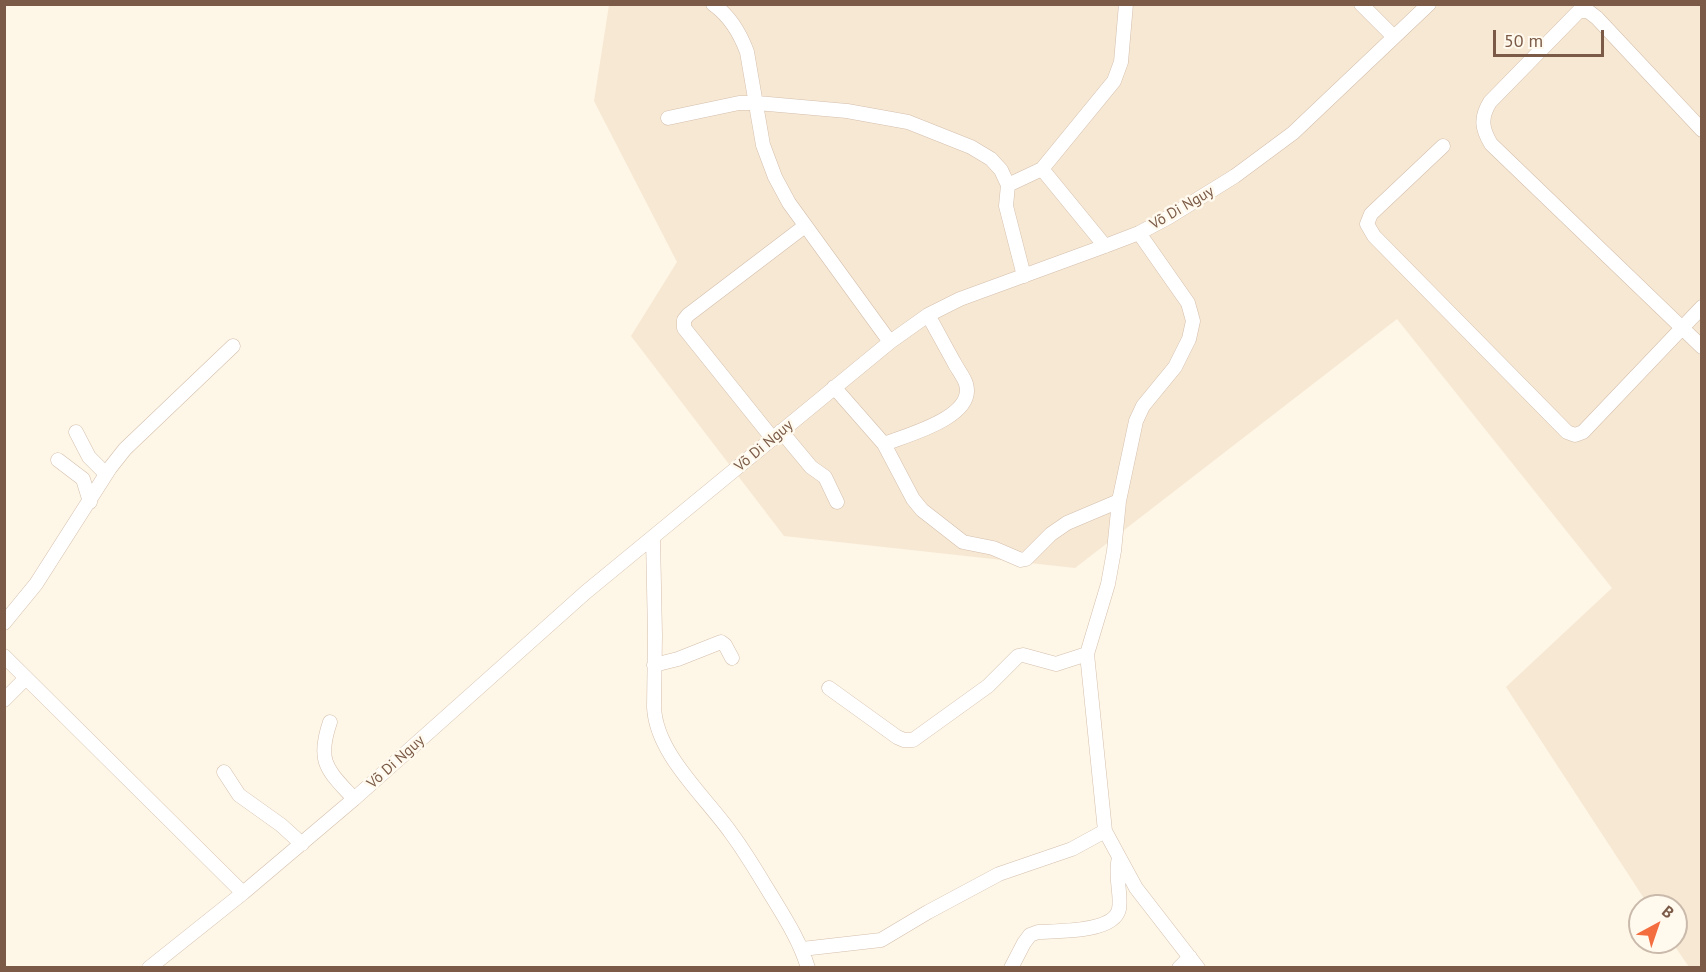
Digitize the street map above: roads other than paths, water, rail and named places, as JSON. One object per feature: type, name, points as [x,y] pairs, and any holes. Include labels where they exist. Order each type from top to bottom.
[{"type":"street","points":[[713,4],[724,13],[741,37],[747,52],[766,156],[784,195],[890,342]]},
{"type":"street","points":[[1008,185],[1042,169],[1114,81],[1121,62],[1126,4]]},
{"type":"street","points":[[1361,4],[1394,37]]},
{"type":"street","name":"Võ Di Nguy","points":[[149,968],[243,893],[354,799],[586,592],[890,342],[928,315],[960,299],[1139,233],[1169,218],[1235,176],[1286,139],[1429,4]]},
{"type":"street","points":[[1701,130],[1588,11],[1579,11],[1490,102],[1483,116],[1483,128],[1491,144],[1701,347]]},
{"type":"street","points":[[668,118],[740,103],[847,111],[908,122],[971,147],[991,159],[1001,170],[1008,185],[1006,206],[1024,276]]},
{"type":"street","points":[[1443,146],[1371,214],[1367,224],[1374,236],[1567,432],[1575,435],[1583,432],[1701,307]]},
{"type":"street","points":[[1042,169],[1105,246]]},
{"type":"street","points":[[805,226],[688,315],[684,320],[684,328],[777,435],[826,479],[837,502]]},
{"type":"street","points":[[1139,233],[1188,303],[1193,321],[1189,339],[1175,368],[1147,400],[1139,413],[1119,501],[1108,584],[1087,654],[1105,831],[1136,888],[1195,962],[1179,968]]},
{"type":"street","points":[[884,444],[948,417],[957,412],[964,403],[967,384],[928,315]]},
{"type":"street","points":[[4,623],[36,584],[106,474],[125,450],[233,346]]},
{"type":"street","points":[[834,387],[884,444],[913,499],[931,518],[963,542],[993,548],[1021,560],[1030,557],[1051,534],[1067,523],[1119,501]]},
{"type":"street","points":[[76,432],[90,457],[106,474]]},
{"type":"street","points":[[58,460],[83,479],[90,502]]},
{"type":"street","points":[[653,538],[654,717],[659,735],[668,751],[744,852],[802,949],[808,968]]},
{"type":"street","points":[[654,665],[678,659],[721,642],[732,658]]},
{"type":"street","points":[[829,688],[897,737],[913,740],[988,686],[1018,656],[1023,655],[1056,664],[1087,654]]},
{"type":"street","points":[[4,656],[243,893]]},
{"type":"street","points":[[4,700],[26,678]]},
{"type":"street","points":[[330,722],[323,747],[325,761],[354,799]]},
{"type":"street","points":[[224,772],[239,795],[302,843]]},
{"type":"street","points":[[802,949],[881,940],[999,874],[1072,849],[1105,831]]},
{"type":"street","points":[[1011,968],[1030,935],[1038,932],[1089,928],[1105,923],[1114,917],[1119,909],[1117,873],[1119,858]]}]
